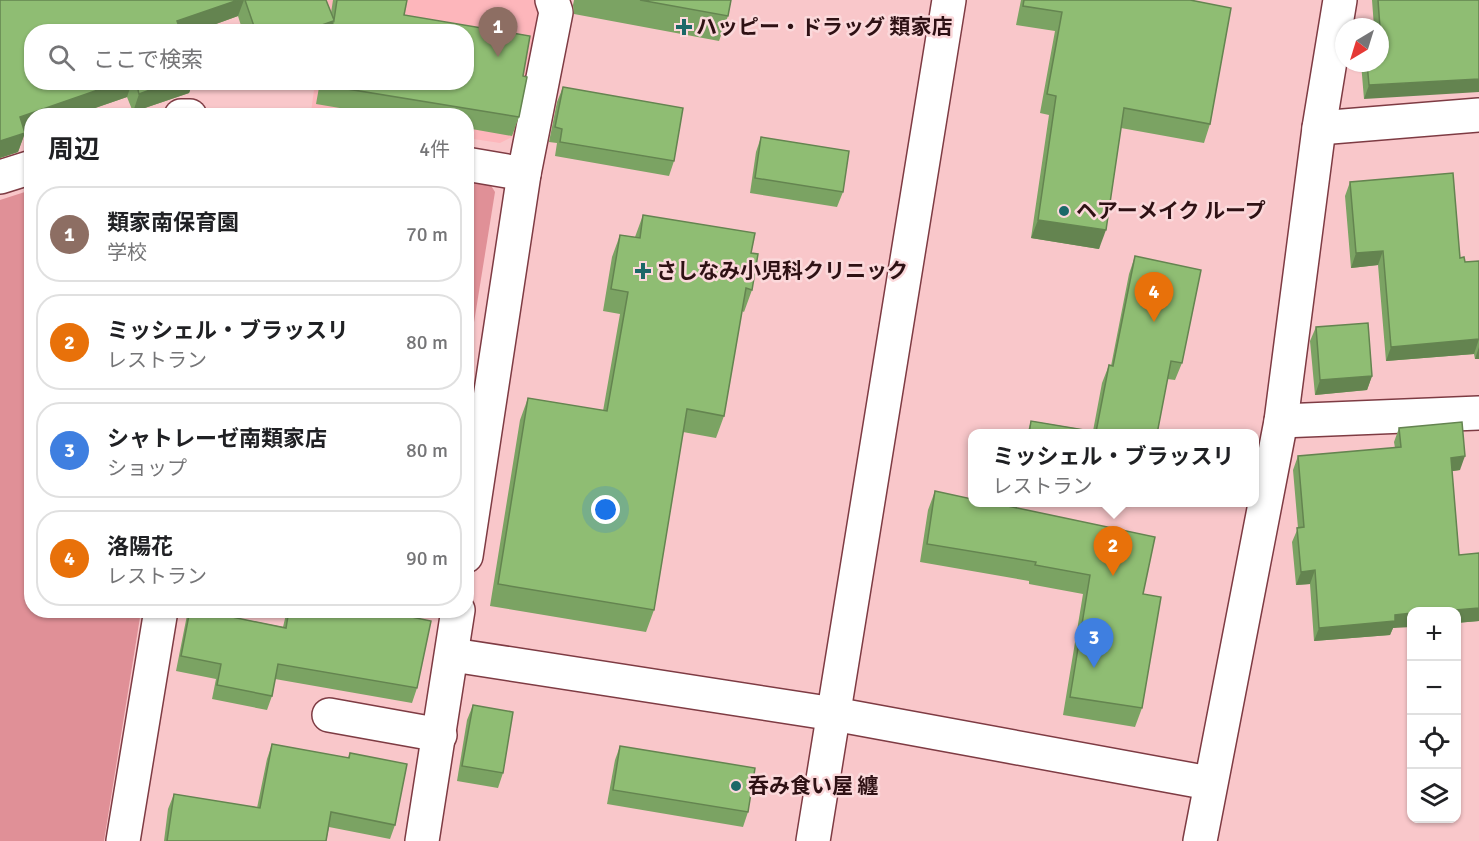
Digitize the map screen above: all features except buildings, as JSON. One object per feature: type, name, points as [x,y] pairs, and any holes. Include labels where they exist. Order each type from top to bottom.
[{"type":"street","points":[[474,503],[524,174],[556,12],[552,0]]},
{"type":"street","points":[[813,841],[950,0]]},
{"type":"street","points":[[1200,841],[1209,783],[1281,421],[1320,128],[1340,0]]},
{"type":"street","points":[[1320,128],[1479,115]]},
{"type":"street","points":[[474,165],[524,174]]},
{"type":"street","points":[[0,177],[24,170]]},
{"type":"street","points":[[1281,421],[1479,413]]},
{"type":"street","points":[[123,841],[160,618]]},
{"type":"street","points":[[422,841],[457,618]]},
{"type":"street","points":[[453,655],[834,714],[1209,783]]},
{"type":"street","points":[[329,715],[440,735]]},
{"type":"shaded area","points":[[327,0],[535,0],[538,10],[518,134],[500,143],[474,139],[474,108],[312,108],[314,90],[474,90],[474,24],[324,24]]},
{"type":"shaded area","points":[[474,181],[490,184],[495,192],[474,322]]},
{"type":"shaded area","points":[[24,192],[24,618],[140,618],[104,841],[0,841],[0,200]]},
{"type":"place","name":"ハッピー・ドラッグ 類家店","points":[[684,27]]},
{"type":"place","name":"類家南保育園","points":[[498,57]]},
{"type":"place","name":"ヘアーメイク ループ","points":[[1064,211]]},
{"type":"place","name":"さしなみ小児科クリニック","points":[[643,271]]},
{"type":"place","name":"洛陽花","points":[[1154,322]]},
{"type":"place","name":"ミッシェル・ブラッスリ","points":[[1113,576]]},
{"type":"place","name":"シャトレーゼ南類家店","points":[[1094,668]]},
{"type":"place","name":"呑み食い屋 纏","points":[[736,786]]}]
